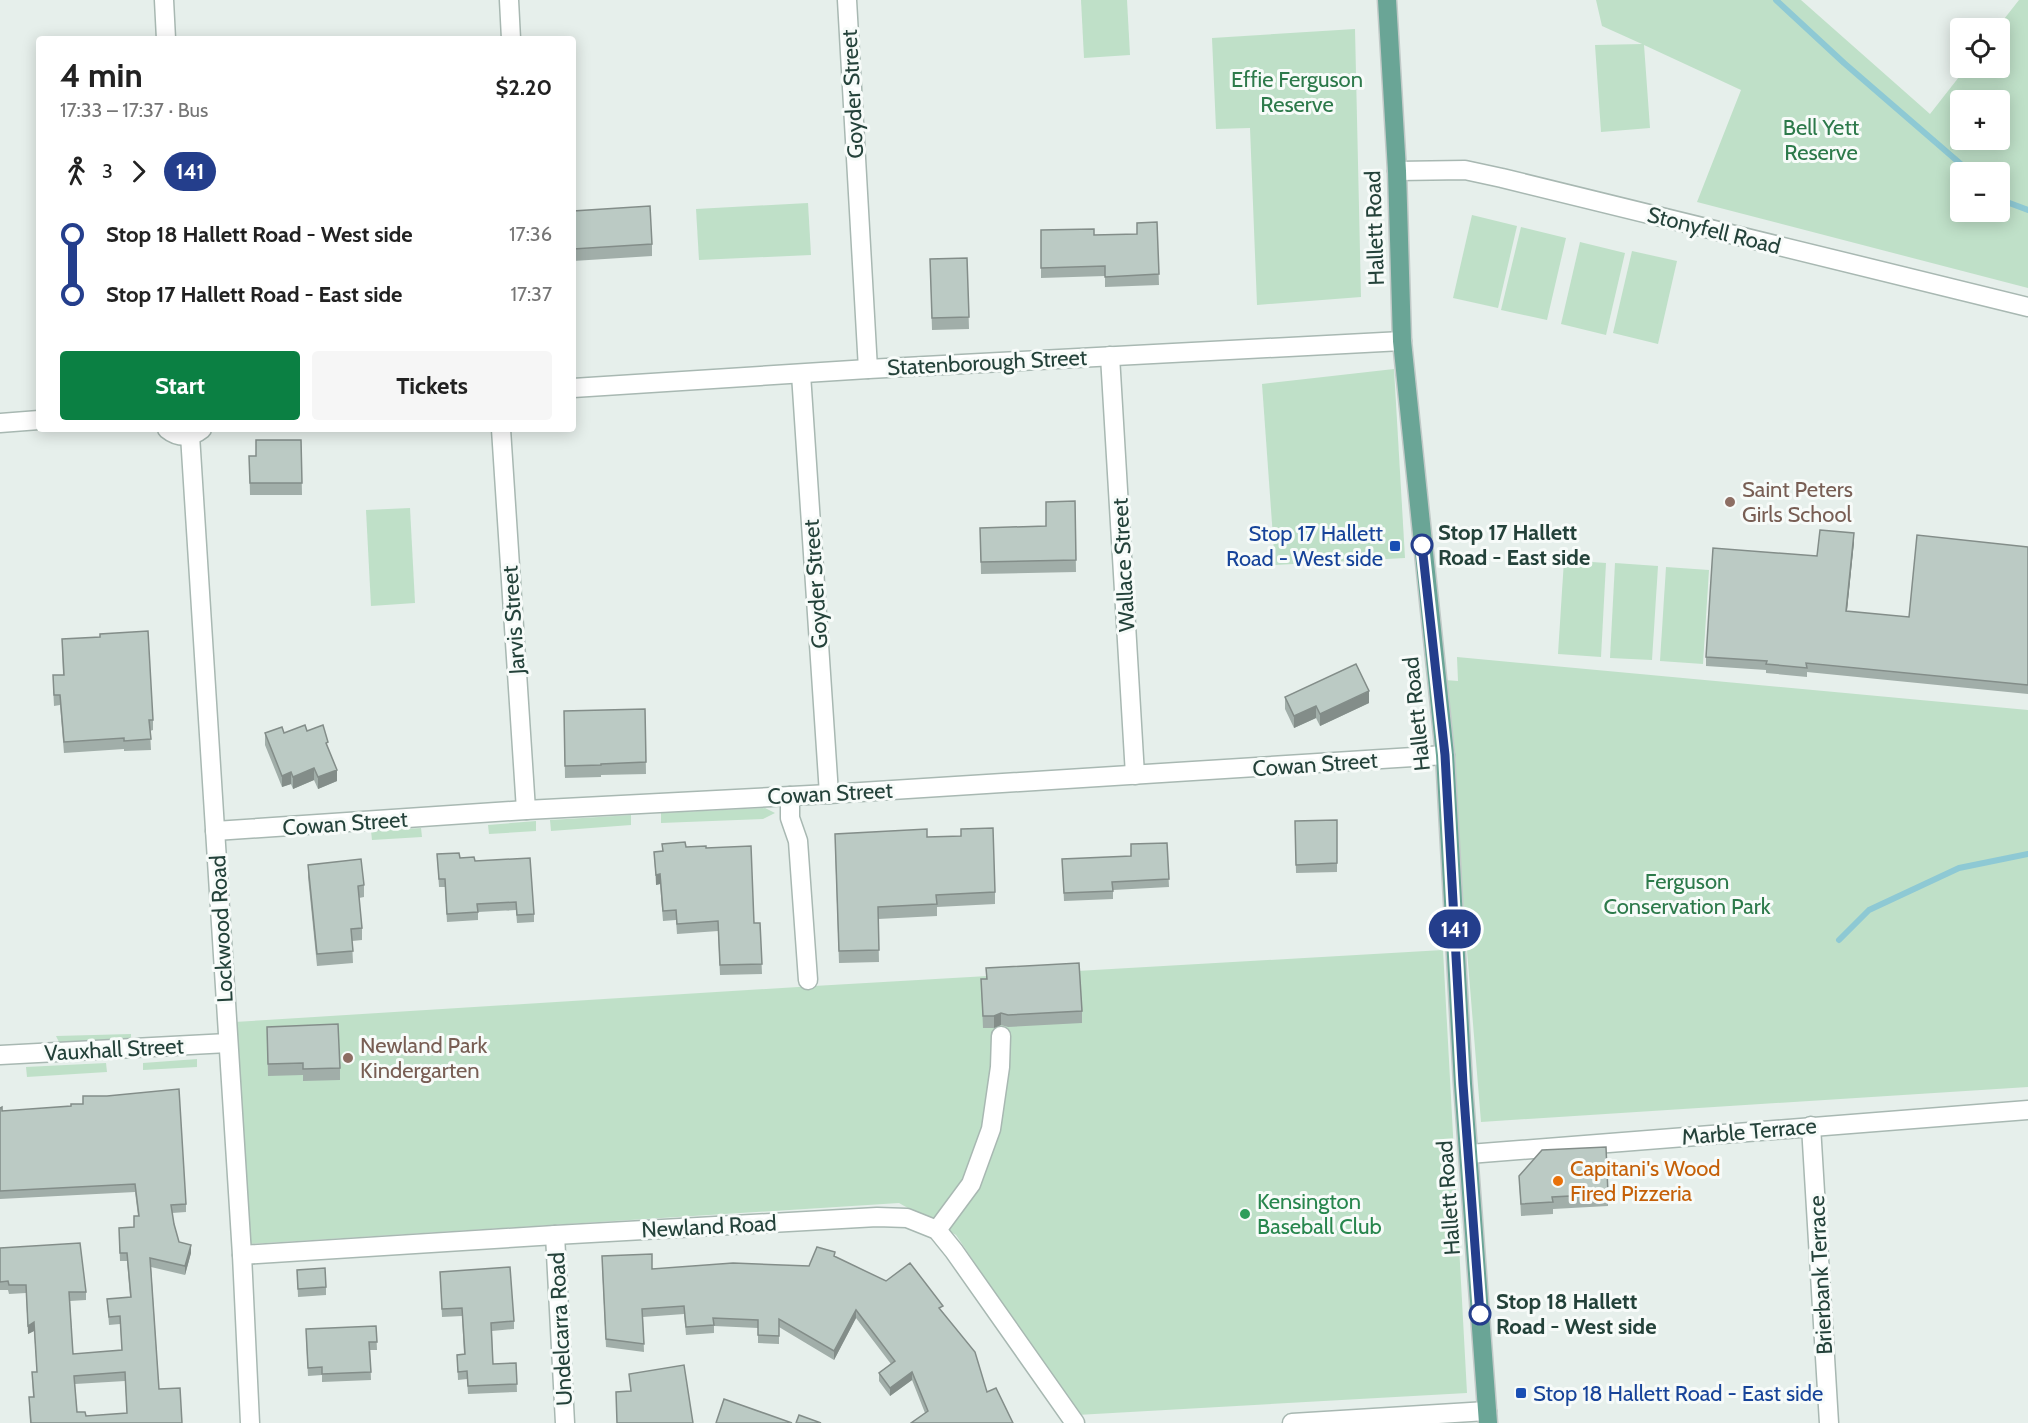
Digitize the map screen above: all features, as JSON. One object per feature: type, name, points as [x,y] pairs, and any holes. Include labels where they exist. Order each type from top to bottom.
[{"type":"main road","name":"Hallett Road","points":[[1387,0],[1397,171],[1402,341],[1445,755],[1463,1084],[1487,1417]]},
{"type":"street","points":[[164,0],[166,36]]},
{"type":"street","points":[[509,0],[512,36]]},
{"type":"street","name":"Goyder Street","points":[[847,0],[868,369]]},
{"type":"street","name":"Stonyfell Road","points":[[1397,171],[1465,170],[2028,307]]},
{"type":"street","name":"Statenborough Street","points":[[576,388],[868,369],[1402,341]]},
{"type":"street","name":"Wallace Street","points":[[1110,356],[1135,775]]},
{"type":"street","name":"Goyder Street","points":[[801,374],[829,794]]},
{"type":"street","points":[[0,423],[36,420]]},
{"type":"street","points":[[172,432],[176,435],[196,432]]},
{"type":"street","name":"Lockwood Road","points":[[196,432],[215,831],[242,1255],[250,1423]]},
{"type":"street","name":"Jarvis Street","points":[[501,432],[526,810]]},
{"type":"street","name":"Cowan Street","points":[[215,831],[1445,755]]},
{"type":"street","points":[[790,796],[790,818],[798,842],[808,980]]},
{"type":"street","points":[[937,1230],[971,1184],[991,1129],[1000,1067],[1001,1036]]},
{"type":"street","name":"Vauxhall Street","points":[[0,1055],[228,1044]]},
{"type":"street","name":"Marble Terrace","points":[[1469,1154],[2028,1110]]},
{"type":"street","name":"Brierbank Terrace","points":[[1811,1126],[1829,1423]]},
{"type":"street","name":"Newland Road","points":[[242,1255],[555,1234],[877,1217],[907,1218],[937,1230],[1075,1423]]},
{"type":"street","name":"Undelcarra Road","points":[[555,1234],[566,1423]]},
{"type":"street","points":[[1292,1423],[1487,1417]]},
{"type":"green space","points":[[1081,0],[1127,0],[1130,55],[1084,58]]},
{"type":"green space","name":"Bell Yett Reserve","points":[[1596,0],[1801,0],[1930,114],[1958,78],[2010,78],[2010,18],[2005,18],[2019,0],[2028,0],[2028,288],[1697,202],[1741,90],[1644,45],[1650,128],[1601,132],[1595,45],[1642,44],[1602,26]]},
{"type":"green space","name":"Effie Ferguson Reserve","points":[[1355,29],[1361,297],[1257,305],[1250,128],[1216,129],[1212,38]]},
{"type":"green space","points":[[808,203],[811,255],[699,260],[696,209]]},
{"type":"green space","points":[[1472,215],[1517,226],[1498,308],[1453,298]]},
{"type":"green space","points":[[1521,227],[1566,238],[1547,320],[1501,310]]},
{"type":"green space","points":[[1580,242],[1625,253],[1606,335],[1561,324]]},
{"type":"green space","points":[[1632,251],[1677,261],[1658,344],[1613,333]]},
{"type":"green space","points":[[1394,369],[1405,558],[1275,565],[1262,384]]},
{"type":"green space","points":[[410,508],[415,603],[371,606],[366,510]]},
{"type":"green space","points":[[1564,560],[1606,563],[1601,657],[1558,654]]},
{"type":"green space","points":[[1615,563],[1658,566],[1652,660],[1610,658]]},
{"type":"green space","points":[[1666,567],[1709,570],[1703,664],[1660,661]]},
{"type":"green space","name":"Ferguson Conservation Park","points":[[1457,657],[2028,710],[2028,1087],[1481,1122],[1445,680],[1458,681]]},
{"type":"green space","points":[[765,808],[775,813],[763,819],[661,823],[661,813]]},
{"type":"green space","points":[[631,815],[631,825],[551,831],[550,820]]},
{"type":"green space","points":[[536,821],[536,831],[489,834],[488,825]]},
{"type":"green space","points":[[421,828],[422,837],[372,840],[371,831]]},
{"type":"green space","points":[[1443,950],[1467,1393],[1077,1415],[956,1235],[899,1203],[249,1244],[234,1022]]},
{"type":"green space","points":[[131,1034],[131,1041],[60,1044],[56,1036]]},
{"type":"green space","points":[[197,1059],[197,1067],[143,1070],[143,1063]]},
{"type":"green space","points":[[106,1063],[107,1072],[27,1077],[26,1067]]},
{"type":"building","points":[[650,206],[652,244],[576,249],[576,211]]},
{"type":"building","points":[[1157,222],[1159,274],[1105,277],[1105,266],[1041,268],[1041,230],[1094,229],[1094,235],[1137,234],[1137,223]]},
{"type":"building","points":[[967,258],[969,317],[932,318],[930,259]]},
{"type":"building","points":[[256,440],[301,440],[302,483],[250,483],[249,456],[256,456]]},
{"type":"building","points":[[1075,501],[1076,560],[981,562],[980,528],[1046,526],[1046,502]]},
{"type":"building","points":[[1820,530],[1854,533],[1846,611],[1909,617],[1917,535],[2028,547],[2028,685],[1806,663],[1807,668],[1766,664],[1767,661],[1706,657],[1713,548],[1817,556]]},
{"type":"building","points":[[148,631],[153,720],[149,720],[151,739],[124,741],[124,738],[64,742],[60,695],[54,695],[53,675],[64,675],[62,639]]},
{"type":"building","points":[[1356,664],[1369,691],[1320,714],[1316,706],[1294,716],[1285,697]]},
{"type":"building","points":[[645,709],[646,762],[565,766],[564,711]]},
{"type":"building","points":[[305,725],[307,731],[323,725],[328,742],[326,743],[337,770],[318,777],[314,768],[293,777],[291,772],[282,776],[265,733],[282,727],[284,733]]},
{"type":"building","points":[[1337,820],[1337,863],[1296,865],[1295,821]]},
{"type":"building","points":[[993,828],[995,892],[936,895],[937,904],[878,907],[879,950],[839,951],[835,834],[927,829],[927,837],[961,836],[961,829]]},
{"type":"building","points":[[685,842],[686,847],[751,846],[754,923],[760,923],[762,964],[720,965],[718,921],[677,924],[676,910],[663,911],[660,874],[656,875],[654,852],[663,851],[662,844]]},
{"type":"building","points":[[1167,843],[1169,879],[1112,882],[1113,891],[1064,893],[1062,859],[1131,856],[1131,844]]},
{"type":"building","points":[[459,853],[460,858],[474,857],[475,861],[530,858],[534,914],[517,915],[516,902],[477,904],[478,912],[447,914],[445,879],[439,879],[437,854]]},
{"type":"building","points":[[361,859],[364,885],[358,886],[362,928],[351,929],[353,951],[317,954],[308,865]]},
{"type":"building","points":[[1079,963],[1082,1011],[1008,1015],[1001,1013],[994,1016],[983,1016],[981,979],[987,979],[986,968]]},
{"type":"building","points":[[338,1024],[340,1068],[303,1069],[303,1063],[268,1064],[267,1027]]},
{"type":"building","points":[[179,1089],[186,1204],[171,1205],[179,1242],[191,1245],[185,1266],[150,1258],[159,1389],[180,1388],[182,1423],[31,1423],[29,1397],[34,1397],[32,1372],[37,1372],[34,1322],[28,1326],[26,1285],[9,1285],[8,1281],[0,1282],[0,1248],[80,1243],[86,1292],[69,1292],[73,1354],[122,1350],[120,1316],[109,1317],[107,1299],[131,1297],[127,1253],[120,1253],[119,1228],[134,1227],[134,1216],[139,1216],[135,1184],[0,1191],[0,1108],[2,1107],[2,1111],[71,1106],[71,1104],[83,1104],[83,1096]],"holes":[[[125,1372],[127,1413],[86,1416],[85,1412],[77,1412],[74,1376]]]},
{"type":"building","points":[[1606,1147],[1608,1194],[1552,1197],[1553,1202],[1521,1204],[1519,1176],[1542,1150]]},
{"type":"building","points":[[817,1247],[835,1252],[834,1256],[886,1281],[910,1263],[943,1306],[939,1308],[975,1352],[987,1392],[996,1388],[1013,1423],[911,1423],[928,1411],[912,1372],[890,1388],[879,1373],[895,1361],[856,1310],[834,1351],[779,1319],[779,1336],[758,1335],[758,1320],[713,1318],[714,1325],[686,1327],[684,1306],[642,1309],[644,1344],[606,1339],[602,1256],[652,1254],[652,1269],[733,1263],[809,1266]]},
{"type":"building","points":[[510,1267],[514,1321],[491,1323],[493,1364],[516,1363],[517,1384],[468,1386],[467,1371],[458,1372],[457,1355],[465,1354],[462,1308],[442,1309],[440,1272]]},
{"type":"building","points":[[325,1268],[326,1287],[298,1289],[297,1270]]},
{"type":"building","points":[[376,1326],[377,1342],[369,1342],[371,1372],[322,1374],[322,1367],[308,1368],[306,1329]]},
{"type":"building","points":[[684,1365],[693,1423],[617,1423],[616,1392],[631,1391],[629,1374]]},
{"type":"building","points":[[724,1399],[792,1423],[716,1423]]},
{"type":"building","points":[[799,1415],[821,1423],[796,1423]]},
{"type":"waterway","points":[[1776,0],[1844,63],[1958,162]]},
{"type":"waterway","points":[[2010,203],[2028,210]]},
{"type":"waterway","points":[[1839,940],[1869,910],[1959,868],[2028,854]]},
{"type":"bus line","name":"141","points":[[1422,545],[1445,755],[1463,1084],[1480,1314]]},
{"type":"place","name":"Saint Peters Girls School","points":[[1730,502]]},
{"type":"place","name":"Stop 17 Hallett Road - East side","points":[[1422,545]]},
{"type":"place","name":"Stop 17 Hallett Road - West side","points":[[1395,546]]},
{"type":"place","name":"Newland Park Kindergarten","points":[[348,1058]]},
{"type":"place","name":"Capitani's Wood Fired Pizzeria","points":[[1558,1181]]},
{"type":"place","name":"Kensington Baseball Club","points":[[1245,1214]]},
{"type":"place","name":"Stop 18 Hallett Road - West side","points":[[1480,1314]]},
{"type":"place","name":"Stop 18 Hallett Road - East side","points":[[1521,1393]]}]
